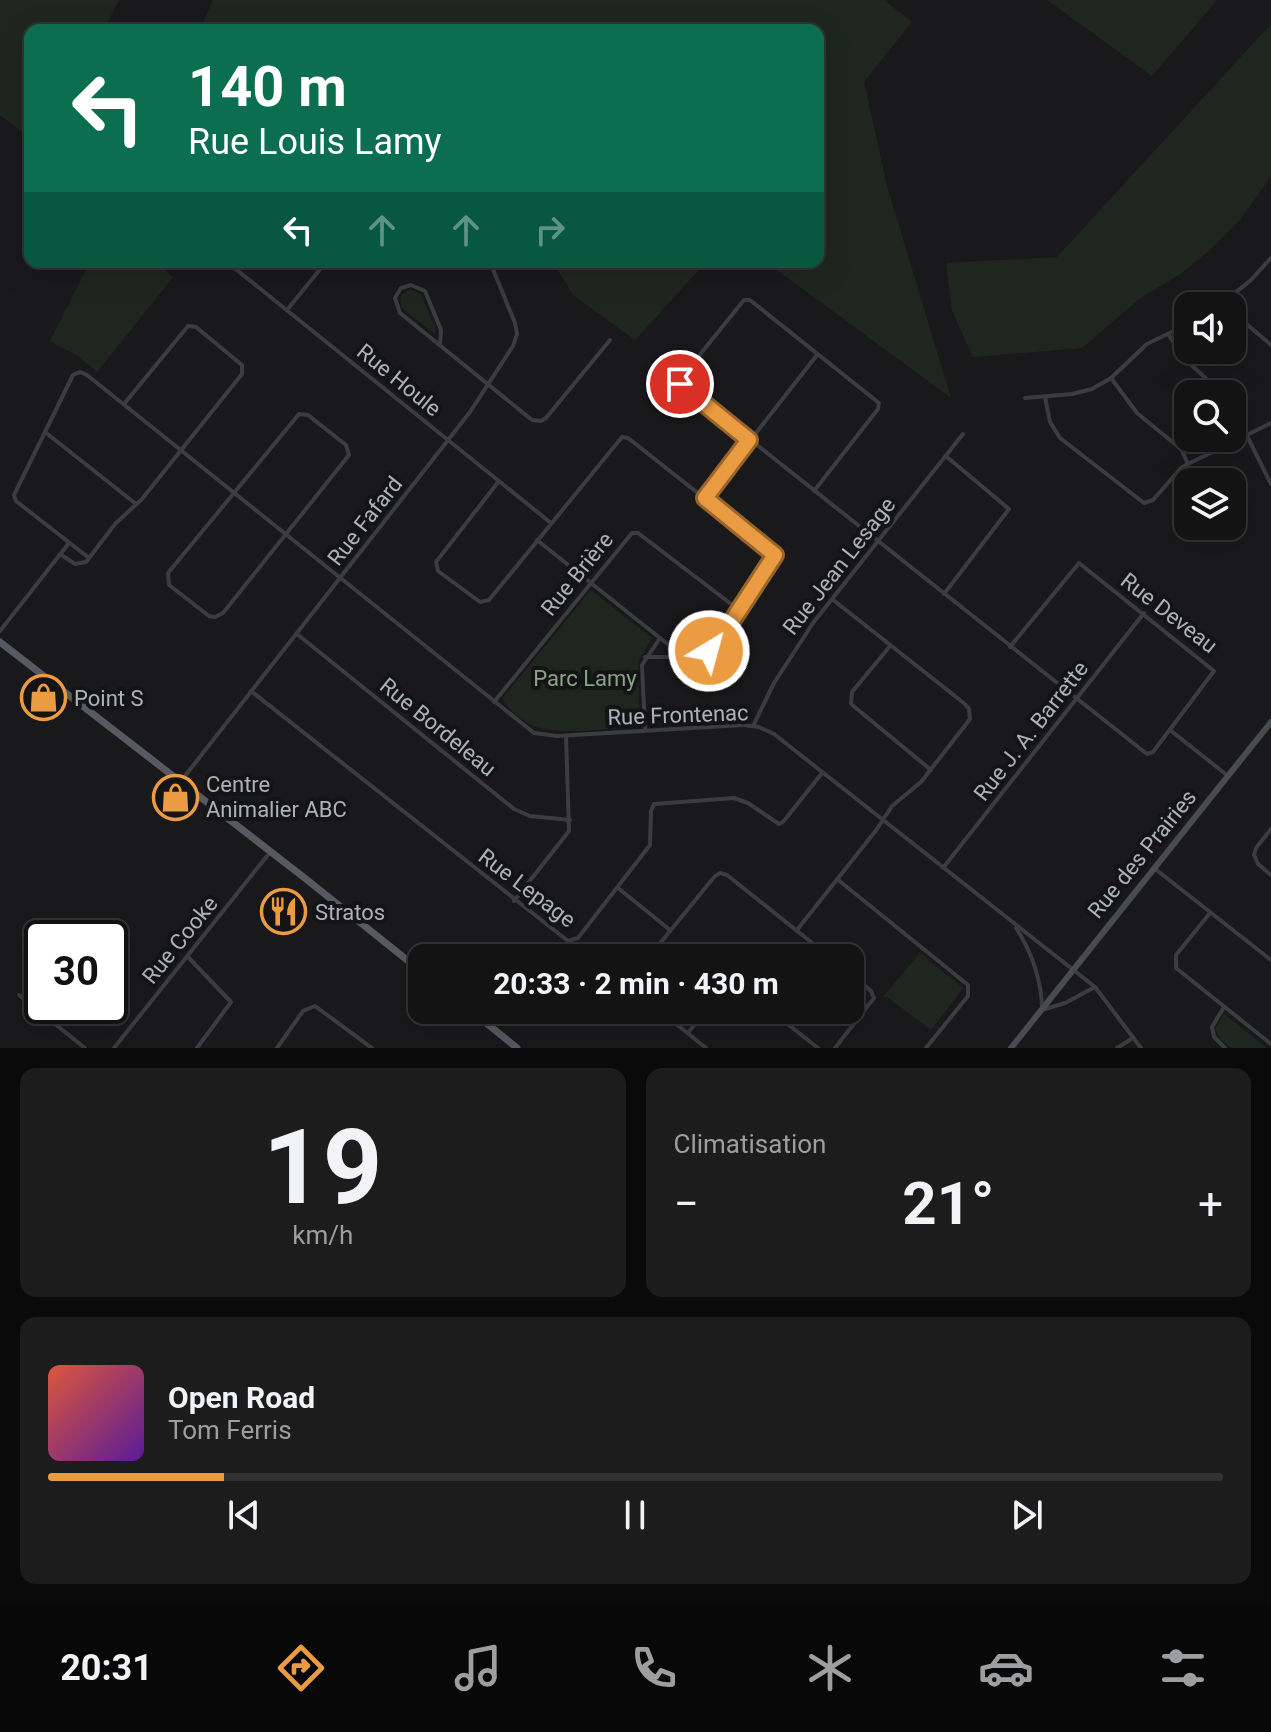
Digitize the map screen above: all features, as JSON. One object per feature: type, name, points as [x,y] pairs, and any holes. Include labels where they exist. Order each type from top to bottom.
[{"type":"main road","points":[[0,642],[408,961]]},
{"type":"main road","name":"Rue des Prairies","points":[[1011,1048],[1271,722]]},
{"type":"main road","points":[[487,1024],[517,1048]]},
{"type":"street","points":[[1235,292],[1271,258]]},
{"type":"street","name":"Rue Houle","points":[[234,268],[551,523]]},
{"type":"street","points":[[287,310],[321,268]]},
{"type":"street","name":"Rue Fafard","points":[[181,781],[448,440],[513,346],[517,334],[515,323],[492,268]]},
{"type":"street","points":[[440,345],[441,330],[425,291],[416,285],[401,288],[395,298],[396,308],[440,345],[532,420],[544,420],[610,340]]},
{"type":"street","name":"Rue Deveau","points":[[817,354],[746,299],[680,382],[877,542],[944,594],[1010,647],[1076,699],[1147,754],[1153,752],[1214,671],[1083,565],[1077,564],[1010,647]]},
{"type":"street","points":[[1246,324],[1271,345]]},
{"type":"street","points":[[60,554],[78,565],[89,558],[242,374],[241,362],[196,327],[188,326],[124,404]]},
{"type":"street","points":[[1025,398],[1085,392],[1111,378],[1143,347],[1174,331]]},
{"type":"street","points":[[1168,334],[1183,357],[1208,380]]},
{"type":"street","points":[[705,498],[817,354],[879,405],[814,491]]},
{"type":"street","name":"Rue Frontenac","points":[[45,432],[73,375],[80,372],[87,375],[534,733],[566,736],[753,726],[774,734],[1095,987],[1141,1048]]},
{"type":"street","points":[[1111,378],[1134,410],[1179,446],[1188,464]]},
{"type":"street","points":[[1045,397],[1050,422],[1060,438],[1139,501],[1147,503],[1153,500],[1178,469],[1212,452]]},
{"type":"street","points":[[298,414],[308,415],[346,445],[348,457],[286,535],[220,615],[207,614],[168,583],[168,573],[298,414]]},
{"type":"street","points":[[1271,423],[1246,435],[1271,484]]},
{"type":"street","points":[[89,558],[14,496],[45,432],[136,504]]},
{"type":"street","name":"Rue Jean Lesage","points":[[753,726],[787,662],[832,599],[963,434]]},
{"type":"street","points":[[499,481],[437,558],[438,571],[476,601],[486,602],[618,438],[622,437],[628,438],[775,555],[713,648],[698,656],[645,657]]},
{"type":"street","points":[[944,594],[1009,509],[946,456]]},
{"type":"street","name":"Rue Brière","points":[[494,702],[630,534],[636,533],[739,610]]},
{"type":"street","points":[[537,540],[682,656]]},
{"type":"street","points":[[0,631],[69,543]]},
{"type":"street","points":[[797,930],[892,806],[916,788],[969,723],[969,709],[832,599]]},
{"type":"street","name":"Rue J. A. Barrette","points":[[943,868],[1144,613]]},
{"type":"street","name":"Rue Bordeleau","points":[[297,634],[518,811],[534,817],[570,820]]},
{"type":"street","points":[[645,731],[642,668],[645,657],[660,638]]},
{"type":"street","points":[[890,646],[852,692],[851,704],[931,770]]},
{"type":"street","name":"Rue Lepage","points":[[251,691],[563,940],[570,942],[578,938],[651,843],[651,809],[654,804],[738,798],[779,824],[822,773]]},
{"type":"street","points":[[1170,730],[1228,776]]},
{"type":"street","points":[[514,901],[568,834],[566,736]]},
{"type":"street","points":[[1271,829],[1254,855],[1258,864],[1271,875]]},
{"type":"street","name":"Rue Cooke","points":[[114,1048],[271,851]]},
{"type":"street","points":[[1154,868],[1271,960]]},
{"type":"street","points":[[659,944],[720,873],[814,944]]},
{"type":"street","points":[[837,879],[968,985],[968,996],[926,1048]]},
{"type":"street","points":[[618,888],[670,930]]},
{"type":"street","points":[[1210,913],[1176,955],[1175,966],[1271,1044]]},
{"type":"street","points":[[1013,923],[1040,984],[1042,1010]]},
{"type":"street","points":[[188,957],[231,1002],[197,1048]]},
{"type":"street","points":[[864,985],[874,998],[864,1011]]},
{"type":"street","name":"Rue des Prairies","points":[[1042,1010],[1065,1003],[1095,987]]},
{"type":"street","points":[[19,995],[85,1048]]},
{"type":"street","points":[[277,1048],[303,1011],[312,1007],[323,1010],[372,1048]]},
{"type":"street","points":[[1224,1007],[1212,1027],[1214,1037],[1225,1048]]},
{"type":"street","points":[[677,1024],[706,1048]]},
{"type":"street","points":[[688,1033],[695,1024]]},
{"type":"street","points":[[788,1024],[818,1048]]},
{"type":"street","points":[[835,1048],[854,1024]]},
{"type":"street","points":[[1117,1048],[1133,1038]]},
{"type":"street","points":[[361,1048],[365,1043]]},
{"type":"green space","points":[[0,0],[119,0],[107,24],[24,24],[24,133],[0,115]]},
{"type":"green space","points":[[213,0],[884,0],[912,22],[864,82],[887,186],[951,398],[774,268],[824,268],[824,24],[202,24]]},
{"type":"green space","points":[[1047,0],[1217,0],[1152,76]]},
{"type":"green space","points":[[1271,24],[1271,176],[1241,219],[1210,250],[1179,275],[1139,299],[1082,348],[973,357],[952,311],[946,263],[1057,257]]},
{"type":"green space","points":[[87,268],[162,268],[173,277],[97,372],[78,356],[50,341]]},
{"type":"green space","points":[[557,268],[701,268],[635,340],[573,295]]},
{"type":"green space","points":[[410,289],[421,294],[435,334],[401,307],[401,295]]},
{"type":"green space","name":"Parc Lamy","points":[[591,590],[652,638],[638,662],[640,725],[577,731],[531,725],[502,699]]},
{"type":"green space","points":[[920,953],[925,957],[929,953],[926,958],[963,988],[935,1025],[940,1030],[935,1026],[931,1030],[887,997],[882,998]]},
{"type":"green space","points":[[1224,1014],[1267,1048],[1231,1048],[1221,1040],[1215,1029]]},
{"type":"place","name":"Point S","points":[[43,698]]},
{"type":"place","name":"Centre Animalier ABC","points":[[175,797]]},
{"type":"place","name":"Stratos","points":[[284,912]]},
{"type":"route","points":[[680,384],[749,440],[705,498],[775,555],[717,644],[709,651]]}]
